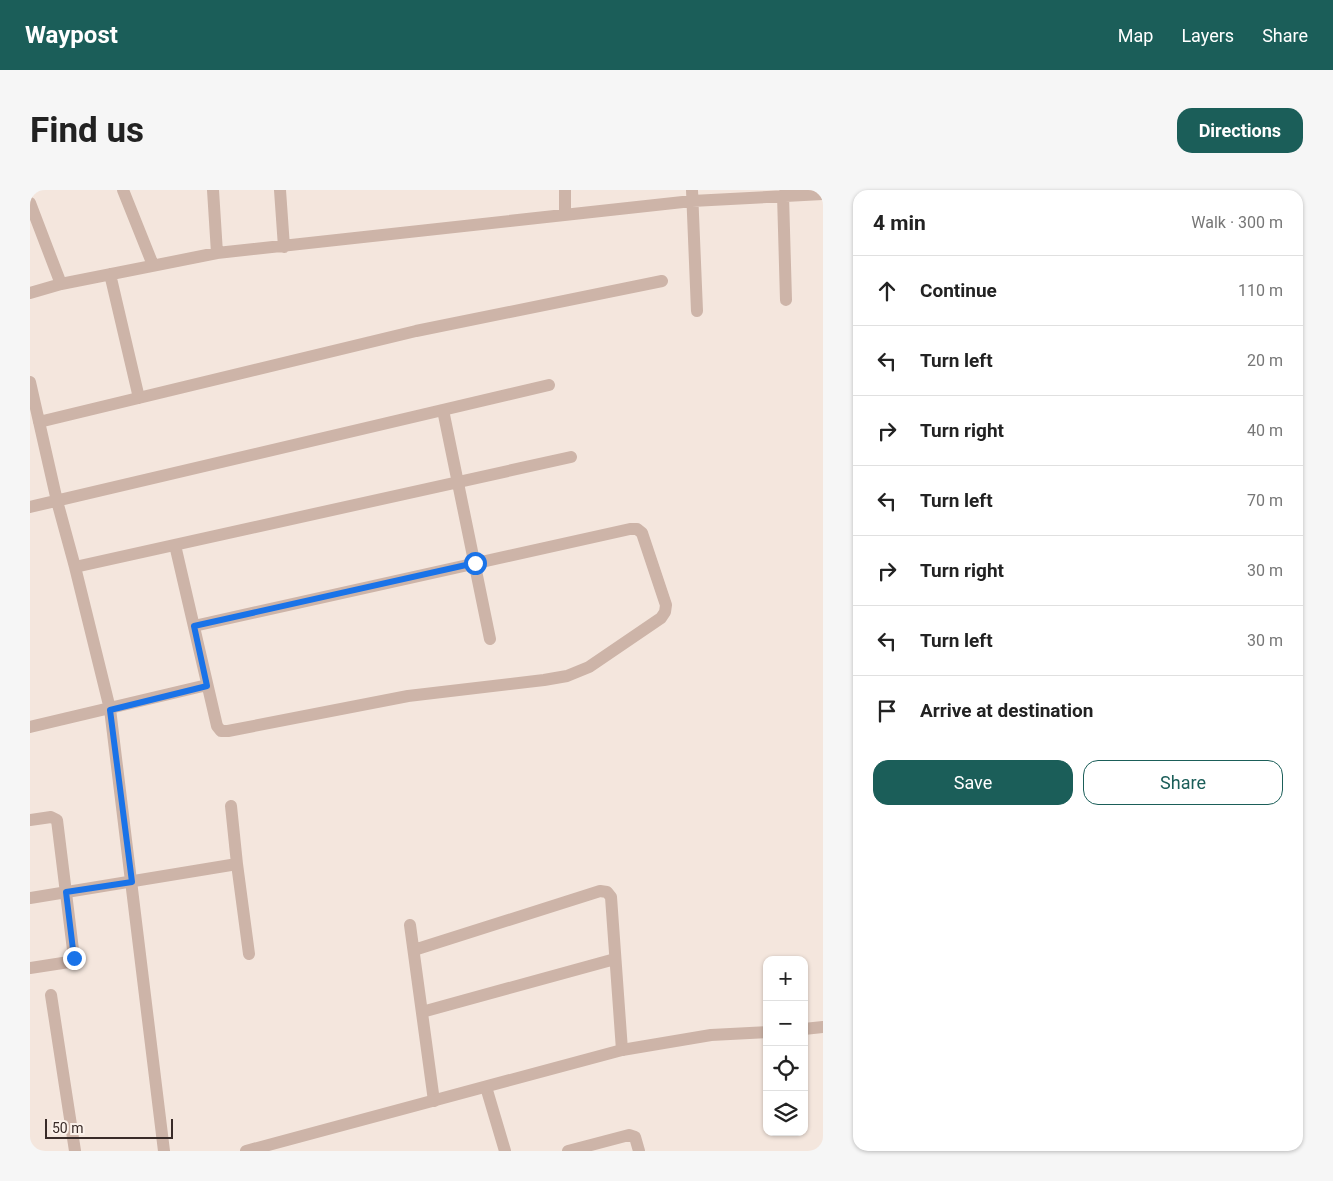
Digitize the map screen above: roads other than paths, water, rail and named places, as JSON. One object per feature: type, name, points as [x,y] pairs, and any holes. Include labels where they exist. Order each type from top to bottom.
[{"type":"street","points":[[123,190],[153,265]]},
{"type":"street","points":[[213,190],[217,253]]},
{"type":"street","points":[[280,190],[284,247]]},
{"type":"street","points":[[565,190],[565,214]]},
{"type":"street","points":[[776,194],[786,300]]},
{"type":"street","points":[[30,293],[61,284],[217,253],[565,214],[692,195],[823,194]]},
{"type":"street","points":[[692,195],[698,311]]},
{"type":"street","points":[[30,203],[61,284]]},
{"type":"street","points":[[110,274],[139,398]]},
{"type":"street","points":[[39,422],[416,330],[662,281]]},
{"type":"street","points":[[30,382],[57,501],[110,710],[164,1151]]},
{"type":"street","points":[[30,507],[548,385]]},
{"type":"street","points":[[443,410],[490,639]]},
{"type":"street","points":[[75,567],[572,456]]},
{"type":"street","points":[[175,545],[217,726],[222,731],[385,699],[567,676],[589,667],[661,618],[665,612],[666,605],[642,533],[637,529],[630,529],[194,626]]},
{"type":"street","points":[[30,727],[207,686]]},
{"type":"street","points":[[231,806],[249,954]]},
{"type":"street","points":[[30,820],[51,817],[57,820],[74,958],[69,962],[30,968]]},
{"type":"street","points":[[30,898],[237,864]]},
{"type":"street","points":[[414,950],[600,891],[607,892],[611,897],[622,1050]]},
{"type":"street","points":[[410,925],[434,1101]]},
{"type":"street","points":[[422,1012],[615,959]]},
{"type":"street","points":[[51,995],[75,1151]]},
{"type":"street","points":[[808,1029],[823,1027]]},
{"type":"street","points":[[246,1151],[622,1050],[711,1035],[763,1032]]},
{"type":"street","points":[[486,1087],[505,1151]]},
{"type":"street","points":[[568,1151],[629,1135],[635,1137],[639,1151]]}]
